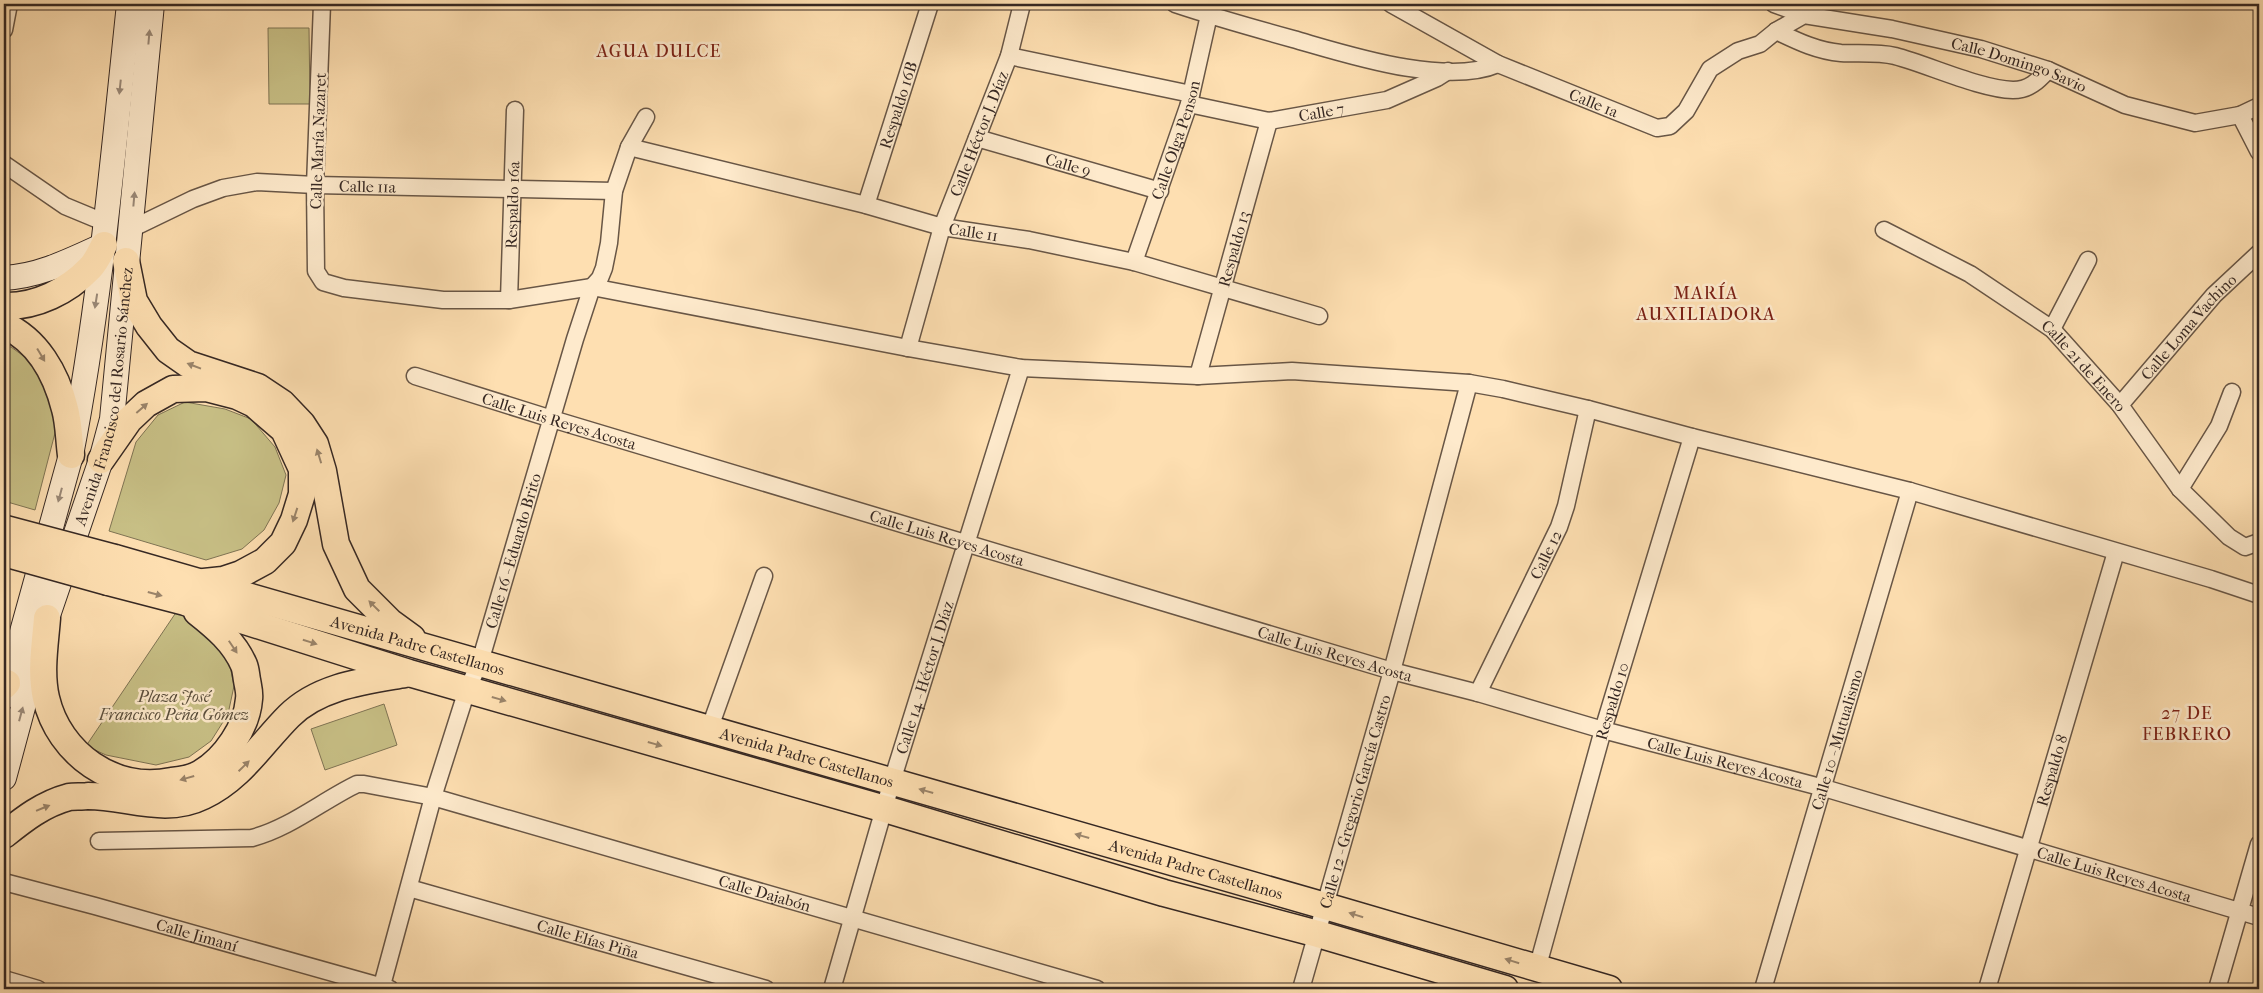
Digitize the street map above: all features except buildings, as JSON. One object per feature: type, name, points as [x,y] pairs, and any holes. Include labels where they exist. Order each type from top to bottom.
[{"type":"main road","name":"Avenida Francisco del Rosario Sánchez","points":[[5,689],[71,455],[105,234],[129,4]]},
{"type":"main road","name":"Avenida Francisco del Rosario Sánchez","points":[[4,778],[47,618],[101,460],[112,419],[152,4]]},
{"type":"main road","points":[[4,278],[23,277],[49,270],[105,234]]},
{"type":"main road","points":[[4,306],[30,304],[54,296],[90,268],[105,234]]},
{"type":"main road","points":[[126,261],[134,301],[149,326],[168,350],[188,364],[258,387],[282,402],[302,424],[315,444],[324,471],[336,544],[357,589],[390,622],[425,647]]},
{"type":"main road","points":[[4,325],[18,331],[36,347],[53,375],[66,409],[71,455]]},
{"type":"main road","points":[[47,618],[43,670],[46,697],[55,723],[69,746],[88,763],[112,776],[135,782],[159,784],[200,774],[223,756],[241,728],[249,699],[245,666],[233,646],[192,592],[241,574],[265,561],[282,543],[294,520],[302,494],[302,469],[284,430],[254,404],[236,396],[206,388],[173,389],[146,404],[129,420],[101,460]]},
{"type":"main road","name":"Avenida Padre Castellanos","points":[[4,537],[111,570],[192,592],[425,647],[480,662],[1609,989]]},
{"type":"main road","name":"Avenida Padre Castellanos","points":[[192,592],[409,673],[885,809],[1164,893],[1318,934],[1505,989]]},
{"type":"main road","points":[[4,835],[32,812],[70,797],[101,796],[139,804],[170,806],[203,796],[231,779],[290,715],[316,696],[356,682],[409,673]]},
{"type":"street","points":[[4,24],[9,4]]},
{"type":"street","name":"Calle María Nazaret","points":[[322,4],[324,13],[315,185],[316,271],[318,277],[323,282],[344,288],[443,300],[509,300]]},
{"type":"street","name":"Respaldo 16B","points":[[866,206],[930,4]]},
{"type":"street","name":"Calle Héctor J. Díaz","points":[[908,348],[942,227],[1008,56],[1022,4]]},
{"type":"street","points":[[1176,4],[1209,15],[1397,67],[1448,70],[1484,69],[1498,64]]},
{"type":"street","name":"Calle 1a","points":[[1391,4],[1498,64],[1657,128],[1670,126],[1686,111],[1710,69],[1738,51],[1760,44],[1776,31]]},
{"type":"street","name":"Calle Domingo Savio","points":[[1774,4],[1804,14],[1892,29],[1981,49],[2048,70],[2125,104],[2195,123],[2240,115],[2259,106]]},
{"type":"street","points":[[1776,31],[1804,14]]},
{"type":"street","name":"Calle Olga Penson","points":[[1134,262],[1160,191],[1190,99],[1209,15]]},
{"type":"street","points":[[1776,31],[1804,45],[1838,52],[1892,56],[2012,90],[2028,88],[2048,70]]},
{"type":"street","name":"Calle 7","points":[[1008,56],[1190,99],[1269,121],[1387,100],[1437,78],[1448,70]]},
{"type":"street","name":"Respaldo 16a","points":[[509,300],[515,110]]},
{"type":"street","points":[[2240,115],[2259,152]]},
{"type":"street","name":"Calle 16 - Eduardo Brito","points":[[384,988],[433,797],[467,690],[480,662],[592,287],[600,278],[604,268],[609,243],[614,191],[629,148],[646,117]]},
{"type":"street","name":"Respaldo 13","points":[[1198,376],[1269,121]]},
{"type":"street","name":"Calle 9","points":[[977,138],[1160,191]]},
{"type":"street","name":"Calle 11","points":[[629,148],[866,206],[942,227],[1030,240],[1134,262],[1318,316]]},
{"type":"street","points":[[4,164],[105,234]]},
{"type":"street","name":"Calle 11a","points":[[131,229],[193,198],[223,188],[257,182],[513,190],[614,191]]},
{"type":"street","name":"Calle 21 de Enero","points":[[1884,230],[1970,274],[2052,329],[2120,405],[2180,489],[2229,537],[2252,545]]},
{"type":"street","name":"Calle Loma Vachino","points":[[2120,405],[2214,295],[2259,252]]},
{"type":"street","points":[[2052,329],[2088,260]]},
{"type":"street","points":[[509,300],[592,287],[1021,368],[1198,376],[1292,371],[1469,383],[1504,389],[1588,409],[1910,491],[2259,595]]},
{"type":"street","name":"Calle 14 - Héctor J. Díaz","points":[[832,989],[892,781],[968,543],[1021,368]]},
{"type":"street","name":"Calle Luis Reyes Acosta","points":[[415,376],[552,419],[1392,671],[1478,693],[1603,730],[1824,788],[2029,847],[2259,917]]},
{"type":"street","name":"Calle 12 - Gregorio García Castro","points":[[1302,989],[1392,671],[1469,383]]},
{"type":"street","points":[[2180,489],[2219,426],[2232,392]]},
{"type":"street","name":"Calle 12","points":[[1478,693],[1560,527],[1588,409]]},
{"type":"street","name":"Respaldo 10","points":[[1537,969],[1603,730],[1692,437]]},
{"type":"street","name":"Calle 10 - Mutualismo","points":[[1764,989],[1910,491]]},
{"type":"street","name":"Respaldo 8","points":[[1987,989],[2116,552]]},
{"type":"street","points":[[710,730],[764,576]]},
{"type":"street","name":"Calle Dajabón","points":[[99,841],[252,838],[265,834],[357,784],[433,797],[1097,989]]},
{"type":"street","points":[[2217,989],[2259,844]]},
{"type":"street","name":"Calle Jimaní","points":[[4,882],[384,988]]},
{"type":"street","name":"Calle Elías Piña","points":[[409,888],[766,989]]},
{"type":"street","points":[[4,979],[38,989]]},
{"type":"green space","points":[[268,28],[309,28],[310,104],[269,104]]},
{"type":"green space","points":[[4,345],[11,347],[36,365],[55,400],[55,433],[35,510],[4,501]]},
{"type":"green space","points":[[185,402],[225,409],[251,419],[275,447],[286,475],[279,503],[264,530],[242,549],[206,560],[109,531],[136,442],[158,415]]},
{"type":"green space","name":"Plaza José Francisco Peña Gómez","points":[[177,611],[209,630],[228,655],[234,686],[228,714],[211,741],[189,757],[156,765],[106,755],[86,746]]},
{"type":"green space","points":[[384,704],[397,745],[325,770],[311,729]]},
{"type":"waterway","points":[[2126,4],[2141,7],[2186,4]]},
{"type":"district","name":"AGUA DULCE","points":[[659,51]]},
{"type":"district","name":"MARÍA AUXILIADORA","points":[[1706,303]]},
{"type":"district","name":"27 DE FEBRERO","points":[[2187,723]]}]
